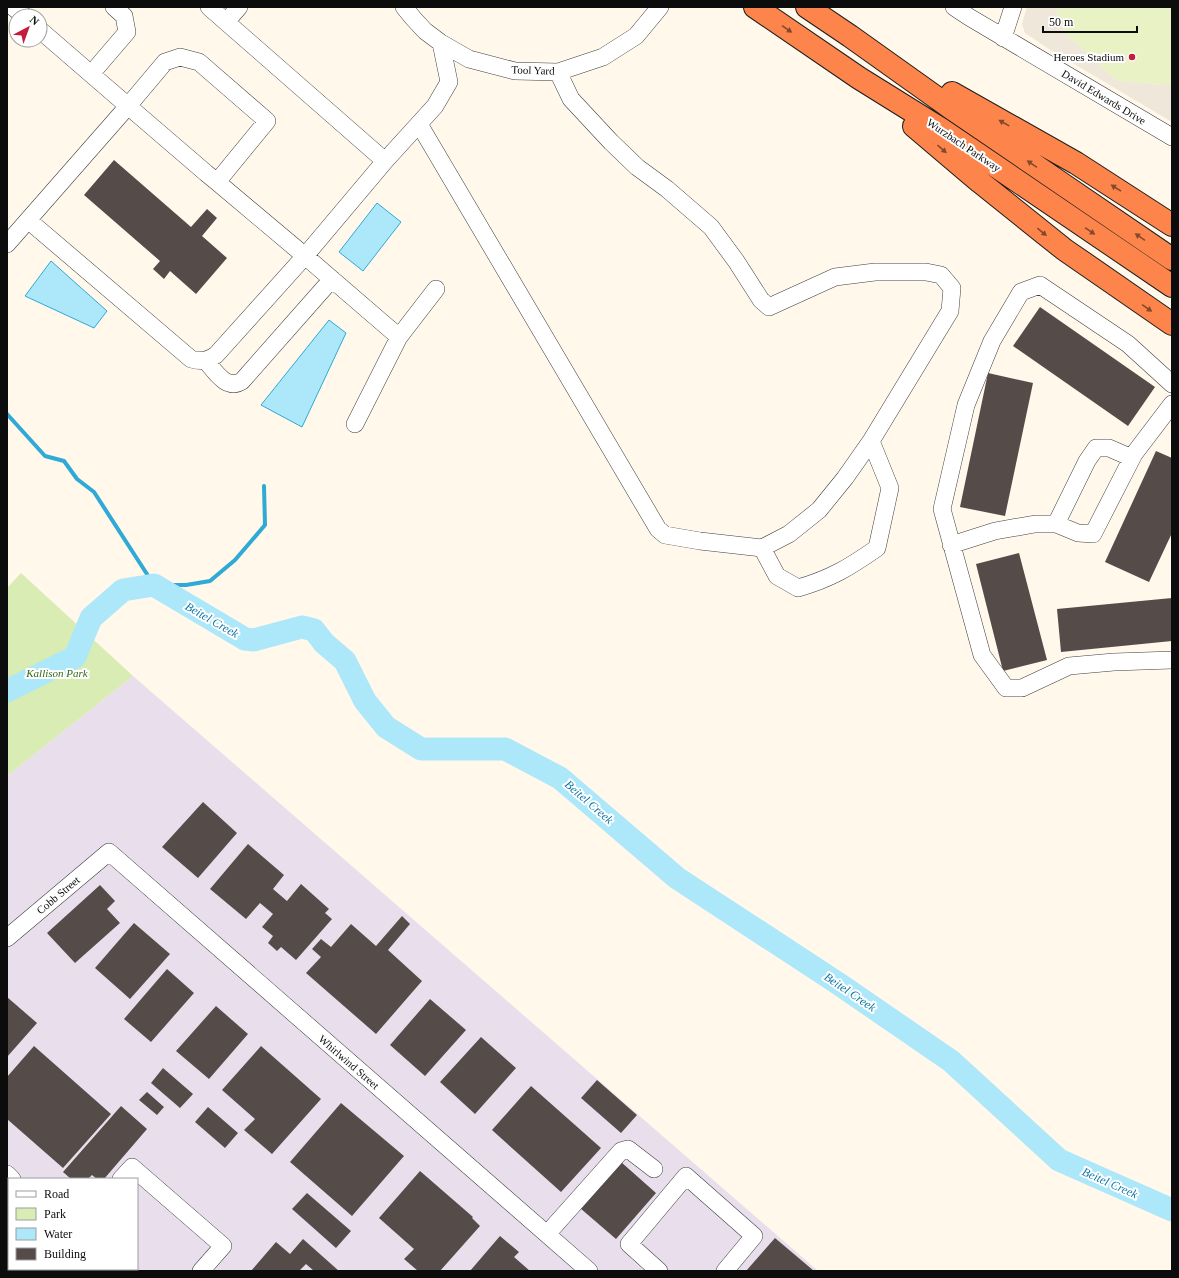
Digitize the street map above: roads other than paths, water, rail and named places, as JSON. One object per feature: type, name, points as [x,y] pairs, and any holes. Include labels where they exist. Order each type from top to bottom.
[{"type":"highway","name":"Wurzbach Parkway","points":[[755,7],[859,78],[941,129],[1172,286]]},
{"type":"highway","name":"Wurzbach Parkway","points":[[807,7],[951,108],[1172,259]]},
{"type":"highway","points":[[850,36],[1076,163],[1172,225]]},
{"type":"highway","points":[[859,78],[980,182],[1059,246],[1172,324]]},
{"type":"street","points":[[91,74],[127,32],[124,16],[114,7]]},
{"type":"street","points":[[209,7],[385,161]]},
{"type":"street","points":[[226,22],[239,7]]},
{"type":"street","name":"Tool Yard","points":[[404,7],[425,31],[441,43],[469,59],[515,71],[558,72],[603,57],[636,36],[660,7]]},
{"type":"street","points":[[1003,38],[1013,7]]},
{"type":"street","name":"David Edwards Drive","points":[[957,8],[1003,38],[1172,137]]},
{"type":"street","points":[[48,37],[399,337]]},
{"type":"street","points":[[28,220],[191,359],[200,361],[209,360],[216,355],[305,256],[385,161],[435,106],[449,82],[441,43]]},
{"type":"street","points":[[7,244],[165,62],[180,57],[199,62],[267,121],[217,182]]},
{"type":"street","points":[[419,124],[658,529],[665,535],[700,541],[762,548],[789,534],[819,510],[845,478],[871,441],[950,311],[952,288],[941,275],[926,272],[875,272],[835,277],[769,307],[761,300],[736,261],[711,227],[667,189],[637,167],[611,142],[571,99],[558,72]]},
{"type":"street","points":[[205,360],[225,382],[237,384],[242,381],[332,279]]},
{"type":"street","points":[[1172,384],[1128,344],[1040,285],[1021,292],[992,341],[966,405],[942,509],[982,655],[1006,688],[1022,688],[1069,666],[1114,662],[1172,660]]},
{"type":"street","points":[[355,424],[399,337],[436,289]]},
{"type":"street","points":[[952,545],[995,531],[1035,524],[1056,524],[1078,533],[1093,534],[1132,458],[1172,404]]},
{"type":"street","points":[[762,548],[777,576],[798,588],[817,582],[846,569],[877,548],[890,488],[871,441]]},
{"type":"street","points":[[1056,524],[1087,461],[1096,448],[1109,448],[1132,458]]},
{"type":"street","name":"Cobb Street","points":[[7,938],[109,852]]},
{"type":"street","name":"Whirlwind Street","points":[[109,852],[589,1271]]},
{"type":"street","points":[[547,1234],[621,1151],[628,1149],[654,1169]]},
{"type":"street","points":[[122,1178],[132,1167],[223,1246],[201,1271]]},
{"type":"street","points":[[649,1268],[629,1244],[686,1176],[754,1236],[725,1271]]},
{"type":"water","points":[[377,203],[401,222],[363,271],[339,252]]},
{"type":"water","points":[[51,261],[107,311],[94,328],[25,296]]},
{"type":"water","points":[[329,320],[346,333],[302,427],[261,405]]},
{"type":"waterway","points":[[7,414],[45,456],[64,461],[77,479],[94,492],[154,585],[186,585],[210,581],[235,560],[265,525],[264,486]]},
{"type":"waterway","name":"Beitel Creek","points":[[7,691],[75,657],[91,618],[123,590],[154,585],[245,639],[254,640],[302,627],[314,630],[324,643],[345,661],[365,701],[386,727],[421,749],[505,749],[560,778],[677,878],[836,982],[951,1061],[1059,1160],[1172,1210]]},
{"type":"place","name":"Heroes Stadium","points":[[1132,57]]},
{"type":"park label","name":"Kallison Park","points":[[57,673]]}]
